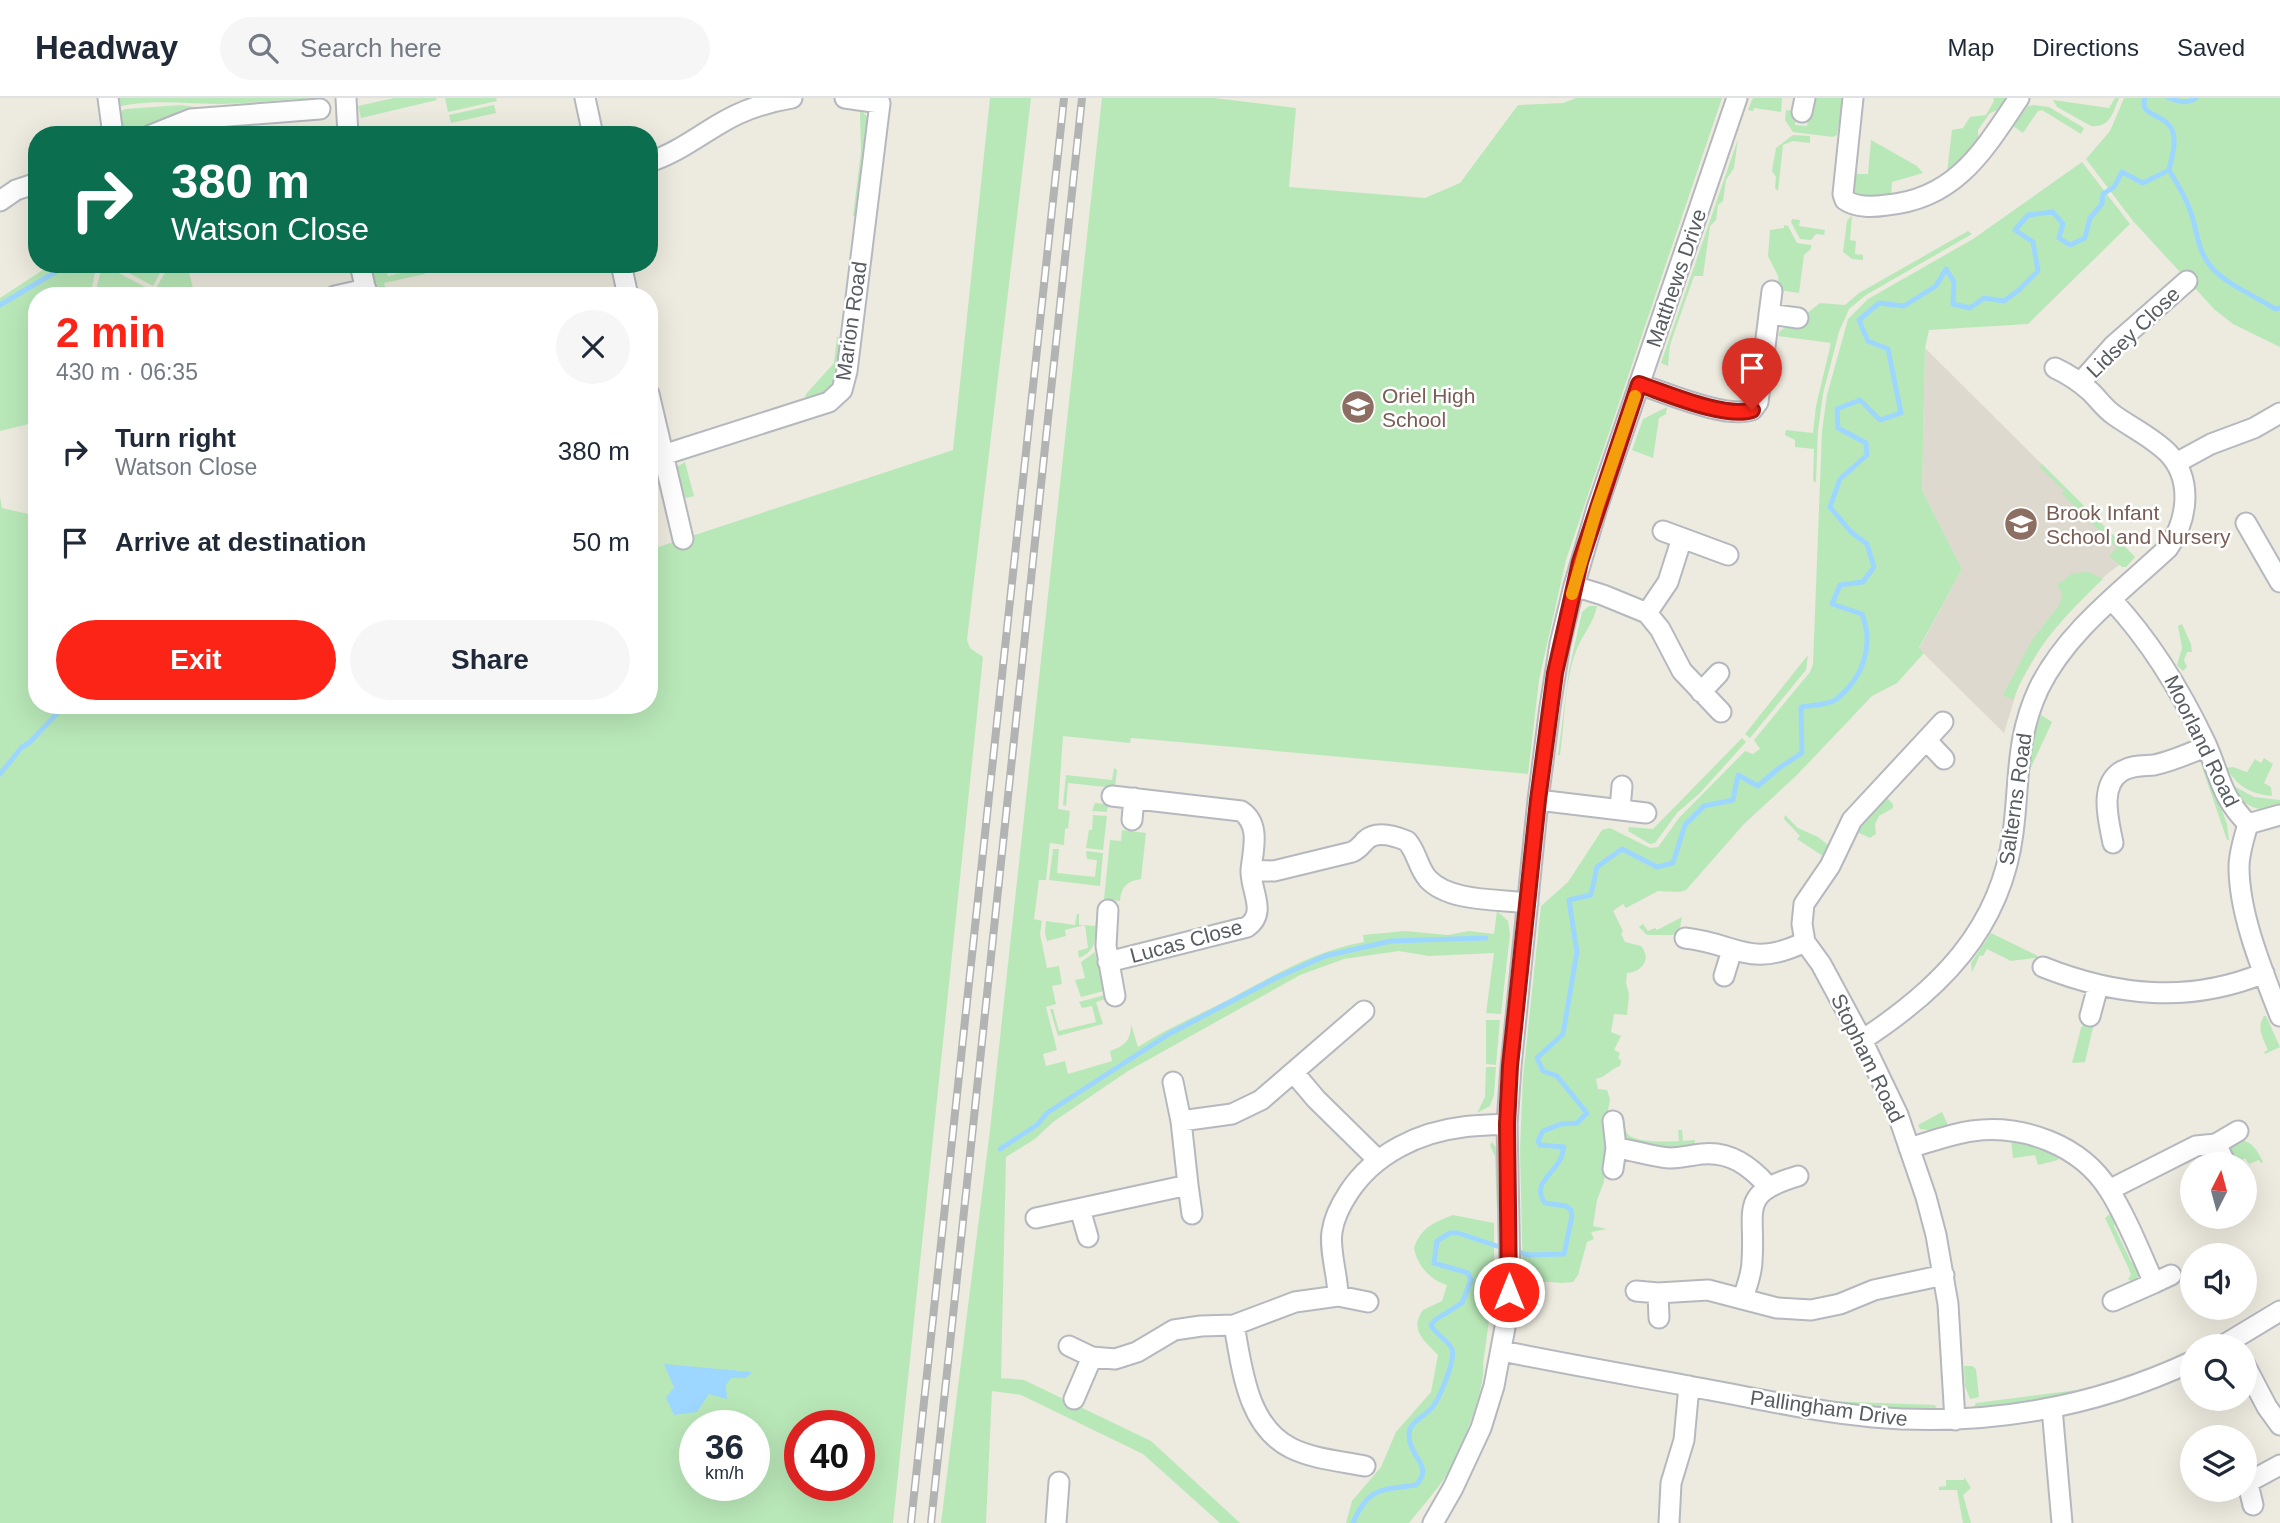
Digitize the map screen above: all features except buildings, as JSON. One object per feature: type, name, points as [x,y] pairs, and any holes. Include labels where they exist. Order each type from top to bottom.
[{"type":"street","points":[[108,98],[112,126]]},
{"type":"street","points":[[346,98],[348,126]]},
{"type":"street","points":[[585,98],[591,126]]},
{"type":"street","points":[[658,158],[738,114],[774,101],[792,98]]},
{"type":"street","name":"Marion Road","points":[[663,455],[829,402],[842,390],[847,371],[880,101],[845,98]]},
{"type":"street","name":"Matthews Drive","points":[[1433,1523],[1481,1428],[1502,1351],[1509,1292],[1507,1124],[1510,1066],[1538,800],[1555,673],[1574,586],[1597,508],[1737,98]]},
{"type":"street","points":[[1853,98],[1843,194],[1845,200],[1855,205],[1881,206],[1921,198],[1942,189],[1956,179],[1978,157],[2019,98]]},
{"type":"street","points":[[174,126],[191,119],[320,109]]},
{"type":"street","points":[[0,201],[16,190],[28,186]]},
{"type":"street","name":"Lidsey Close","points":[[2080,383],[2113,346],[2187,281]]},
{"type":"street","points":[[1639,384],[1713,408],[1743,412],[1752,410],[1758,402],[1772,291]]},
{"type":"street","points":[[1769,314],[1798,318]]},
{"type":"street","points":[[2055,368],[2080,383],[2112,414],[2146,435],[2176,463],[2280,413]]},
{"type":"street","points":[[658,433],[683,539]]},
{"type":"street","name":"Salterns Road","points":[[1862,1040],[1926,994],[1958,960],[1984,923],[1997,895],[2009,856],[2021,741],[2035,698],[2069,642],[2168,548],[2179,530],[2185,492],[2176,463]]},
{"type":"street","points":[[2246,523],[2275,561],[2280,582]]},
{"type":"street","points":[[1647,613],[1668,582],[1672,535],[1728,555]]},
{"type":"street","points":[[1574,586],[1603,594],[1647,613],[1660,629],[1682,671],[1721,712]]},
{"type":"street","name":"Moorland Road","points":[[2112,600],[2157,653],[2207,746],[2224,794],[2248,824],[2240,857],[2240,881],[2252,934],[2280,1016]]},
{"type":"street","points":[[1701,692],[1719,673]]},
{"type":"street","points":[[1685,938],[1762,956],[1782,952],[1805,942],[1801,924],[1804,905],[1830,866],[1852,820],[1943,722]]},
{"type":"street","points":[[1927,741],[1944,759]]},
{"type":"street","points":[[2113,843],[2107,798],[2116,776],[2131,768],[2171,760],[2207,746]]},
{"type":"street","points":[[1620,809],[1622,786]]},
{"type":"street","name":"Lucas Close","points":[[1108,962],[1247,927],[1258,913],[1251,870],[1254,826],[1245,814],[1236,810],[1112,796]]},
{"type":"street","points":[[1132,820],[1134,798]]},
{"type":"street","points":[[1538,800],[1646,813]]},
{"type":"street","points":[[2248,824],[2280,814]]},
{"type":"street","points":[[1251,870],[1274,871],[1352,852],[1371,836],[1383,835],[1407,841],[1423,872],[1442,889],[1459,895],[1528,902]]},
{"type":"street","name":"Lucas Close","points":[[1108,910],[1105,940],[1115,996]]},
{"type":"street","name":"Stopham Road","points":[[1805,942],[1821,964],[1862,1040],[1898,1115],[1926,1197],[1944,1275],[1955,1420]]},
{"type":"street","points":[[1724,976],[1732,950]]},
{"type":"street","points":[[2043,967],[2098,986],[2153,993],[2219,989],[2264,973]]},
{"type":"street","points":[[2090,1016],[2098,986]]},
{"type":"street","points":[[1181,1121],[1218,1117],[1247,1108],[1261,1100],[1364,1011]]},
{"type":"street","points":[[1294,1073],[1378,1160]]},
{"type":"street","points":[[1173,1082],[1181,1121],[1192,1214]]},
{"type":"street","points":[[1613,1121],[1616,1147],[1613,1169]]},
{"type":"street","points":[[1338,1296],[1338,1273],[1332,1244],[1333,1224],[1342,1203],[1356,1182],[1378,1160],[1393,1150],[1431,1134],[1463,1126],[1507,1124]]},
{"type":"street","points":[[1909,1148],[1970,1131],[2021,1132],[2063,1148],[2088,1166],[2109,1190],[2162,1279],[2113,1301]]},
{"type":"street","points":[[2109,1190],[2196,1146],[2216,1144],[2238,1131]]},
{"type":"street","points":[[2216,1144],[2220,1152]]},
{"type":"street","points":[[1616,1147],[1674,1158],[1703,1153],[1728,1157],[1749,1167],[1768,1186]]},
{"type":"street","points":[[1743,1298],[1752,1263],[1751,1214],[1756,1201],[1768,1186],[1798,1176]]},
{"type":"street","points":[[1036,1217],[1188,1185]]},
{"type":"street","points":[[1080,1209],[1088,1237]]},
{"type":"street","points":[[1636,1291],[1658,1293],[1701,1289],[1777,1308],[1811,1310],[1840,1304],[1874,1290],[1944,1275]]},
{"type":"street","points":[[1658,1293],[1658,1318]]},
{"type":"street","points":[[1069,1346],[1092,1357],[1109,1360],[1126,1357],[1162,1336],[1187,1327],[1234,1325],[1295,1302],[1338,1296],[1368,1302]]},
{"type":"street","points":[[2244,1334],[2280,1311]]},
{"type":"street","points":[[1234,1325],[1246,1384],[1253,1405],[1268,1430],[1293,1449],[1354,1470]]},
{"type":"street","name":"Pallingham Drive","points":[[1502,1351],[1871,1417],[1955,1420],[2052,1408],[2133,1385],[2180,1366]]},
{"type":"street","points":[[1074,1399],[1092,1357]]},
{"type":"street","points":[[1669,1523],[1671,1483],[1684,1440],[1689,1386]]},
{"type":"street","points":[[2257,1387],[2280,1425]]},
{"type":"street","points":[[2052,1408],[2062,1523]]},
{"type":"street","points":[[2257,1478],[2280,1465]]},
{"type":"street","points":[[1056,1523],[1059,1482]]},
{"type":"shaded area","name":"Brook Infant School and Nursery","points":[[1925,348],[2135,557],[2126,567],[2119,565],[2106,575],[2053,629],[2018,687],[2004,733],[1919,649],[1962,569],[1922,490]]},
{"type":"green space","points":[[119,98],[331,98],[222,104],[153,102],[114,108]]},
{"type":"green space","points":[[394,98],[437,100],[361,118],[358,106]]},
{"type":"green space","points":[[445,98],[496,98],[497,101],[448,112]]},
{"type":"green space","points":[[990,98],[1031,98],[967,640],[970,648],[983,657],[893,1523],[0,1523],[0,497],[2,508],[28,514],[28,714],[658,714],[658,547],[953,450]]},
{"type":"green space","name":"Oriel High School","points":[[1102,98],[1214,98],[1296,108],[1289,187],[1425,198],[1460,183],[1518,105],[1563,103],[1576,98],[1722,98],[1566,560],[1539,680],[1528,774],[1145,739],[1131,738],[1130,743],[1063,736],[1058,809],[1070,811],[1068,828],[1065,829],[1064,845],[1050,843],[1046,880],[1039,880],[1034,919],[1042,921],[1040,934],[1047,968],[1059,966],[1062,984],[1052,986],[1056,1004],[1046,1007],[1057,1050],[1043,1054],[1046,1066],[1065,1061],[1068,1074],[1112,1061],[1110,1051],[1126,1042],[1131,1024],[1138,1047],[1290,967],[1326,952],[1364,942],[1363,935],[1405,931],[1448,935],[1469,931],[1494,934],[1497,911],[1508,921],[1510,934],[1501,1014],[1486,1013],[1494,953],[1429,956],[1399,951],[1344,959],[1300,975],[1128,1071],[1006,1157],[1001,1378],[1024,1380],[1151,1441],[1240,1523],[1220,1523],[1143,1454],[1021,1395],[992,1391],[986,1523],[941,1523],[990,1130]]},
{"type":"green space","points":[[1753,98],[1782,98],[1781,112],[1754,108],[1753,111],[1748,110]]},
{"type":"green space","points":[[1811,98],[1843,98],[1837,135],[1833,137],[1793,132],[1785,120],[1786,110],[1797,112],[1795,125],[1807,126],[1809,114],[1815,105]]},
{"type":"green space","points":[[1993,98],[2006,98],[1998,110],[1990,113],[1978,130],[1978,141],[1947,172],[1952,130],[1963,128],[1970,117],[1986,115]]},
{"type":"green space","points":[[2115,98],[2119,98],[2110,118],[2103,125],[2097,126],[2091,126],[2057,107],[2053,100],[2109,108]]},
{"type":"green space","points":[[2124,98],[2280,98],[2280,347],[2233,324],[2215,310],[2133,221],[2086,159],[2110,131]]},
{"type":"green space","points":[[181,105],[202,108],[156,126],[118,126],[113,115],[125,109]]},
{"type":"green space","points":[[494,105],[496,113],[451,123],[449,115]]},
{"type":"green space","points":[[2028,106],[2049,107],[2084,128],[2081,134],[2042,110],[2038,111],[2023,133],[2013,126]]},
{"type":"green space","points":[[860,110],[870,119],[858,216],[853,216],[861,152]]},
{"type":"green space","points":[[1793,135],[1810,136],[1810,143],[1793,141],[1783,145],[1778,191],[1775,188],[1776,177],[1772,171],[1776,148]]},
{"type":"green space","points":[[1738,139],[1734,168],[1726,180],[1723,201],[1718,205],[1716,220],[1710,226],[1703,276],[1694,276],[1670,345],[1668,366],[1661,363]]},
{"type":"green space","points":[[1871,140],[1917,166],[1923,173],[1892,182],[1891,198],[1869,198],[1854,194],[1850,190],[1851,174],[1868,174]]},
{"type":"green space","points":[[2082,162],[2130,224],[2028,324],[1929,330],[1925,348],[1922,490],[1962,569],[1919,648],[1924,653],[1897,683],[1872,696],[1797,775],[1744,824],[1686,890],[1658,891],[1626,908],[1623,904],[1613,911],[1623,931],[1621,934],[1625,942],[1641,946],[1646,956],[1641,967],[1627,973],[1627,1015],[1614,1014],[1611,1032],[1621,1036],[1614,1050],[1620,1053],[1620,1066],[1596,1079],[1598,1089],[1607,1090],[1610,1099],[1606,1123],[1608,1150],[1604,1182],[1597,1200],[1593,1226],[1607,1229],[1591,1232],[1594,1239],[1587,1242],[1578,1275],[1573,1282],[1523,1280],[1520,1149],[1523,1077],[1541,906],[1568,882],[1602,830],[1610,828],[1650,848],[1658,847],[1679,818],[1745,751],[1753,754],[1760,749],[1754,740],[1810,672],[1813,664],[1822,431],[1827,395],[1848,319],[1868,299],[1973,239]]},
{"type":"green space","points":[[1852,215],[1850,240],[1856,241],[1855,254],[1863,255],[1863,260],[1852,259],[1843,252],[1847,221]]},
{"type":"green space","points":[[1792,219],[1800,220],[1799,226],[1825,230],[1824,235],[1816,234],[1811,240],[1800,239]]},
{"type":"green space","points":[[1784,225],[1788,226],[1797,243],[1811,245],[1811,249],[1804,255],[1799,293],[1779,290],[1778,276],[1768,256],[1770,230],[1784,228]]},
{"type":"green space","points":[[1968,231],[1972,234],[1866,295],[1849,309],[1839,332],[1823,394],[1816,482],[1813,481],[1814,449],[1795,447],[1795,440],[1785,435],[1786,430],[1813,433],[1816,406],[1831,343],[1778,336],[1780,331],[1787,326],[1799,328],[1801,318],[1820,303],[1845,305],[1859,293]]},
{"type":"green space","points":[[38,273],[95,273],[92,287],[28,287],[28,424],[0,431],[0,298]]},
{"type":"green space","points":[[100,273],[119,273],[145,287],[97,287]]},
{"type":"green space","points":[[129,273],[160,273],[153,286]]},
{"type":"green space","points":[[165,273],[189,273],[193,287],[157,287]]},
{"type":"green space","points":[[374,273],[387,273],[388,276],[401,273],[425,274],[384,283],[385,287],[372,287]]},
{"type":"green space","points":[[837,337],[842,337],[839,375],[832,390],[804,403],[806,394],[834,363]]},
{"type":"green space","points":[[1667,407],[1666,414],[1659,418],[1653,458],[1632,450],[1643,419]]},
{"type":"green space","points":[[685,462],[694,496],[687,498],[682,496],[675,468]]},
{"type":"green space","points":[[2042,464],[2135,557],[2126,567],[2122,567],[2109,556],[2117,548],[2062,494],[2064,491],[2039,467]]},
{"type":"green space","points":[[2089,572],[2103,579],[2051,634],[2030,665],[2013,700],[2003,695],[2032,640],[2060,604],[2062,592],[2057,585],[2073,573]]},
{"type":"green space","points":[[1589,606],[1597,606],[1572,663],[1558,755],[1569,670],[1582,612]]},
{"type":"green space","points":[[2182,624],[2192,652],[2187,652],[2184,660],[2187,667],[2183,671],[2177,665],[2182,648],[2178,626]]},
{"type":"green space","points":[[1808,655],[1806,670],[1750,738],[1745,734]]},
{"type":"green space","points":[[2041,715],[2052,722],[2028,774],[2032,743]]},
{"type":"green space","points":[[1742,738],[1746,742],[1700,793],[1677,813],[1655,843],[1650,844],[1628,831],[1629,827],[1653,829]]},
{"type":"green space","points":[[2264,758],[2273,764],[2264,783],[2271,787],[2272,796],[2245,788],[2227,768],[2233,767],[2247,772],[2255,759],[2261,763]]},
{"type":"green space","points":[[2201,764],[2207,769],[2227,824],[2229,840],[2227,840]]},
{"type":"green space","points":[[1114,768],[1117,770],[1115,787],[1110,786],[1107,812],[1092,811],[1095,803],[1105,804],[1106,787],[1068,783],[1066,806],[1063,805],[1066,775],[1112,780]]},
{"type":"green space","points":[[2232,785],[2254,797],[2280,800],[2280,806],[2264,809],[2251,806],[2240,798]]},
{"type":"green space","points":[[1886,797],[1893,804],[1893,808],[1879,816],[1875,824],[1876,834],[1870,838],[1857,832]]},
{"type":"green space","points":[[1093,815],[1107,816],[1103,850],[1086,848],[1089,830],[1092,830]]},
{"type":"green space","points":[[1785,815],[1798,828],[1828,845],[1823,856],[1797,839],[1800,836],[1784,819]]},
{"type":"green space","points":[[1122,830],[1146,833],[1141,879],[1126,885],[1120,901],[1104,899],[1110,840],[1121,841]]},
{"type":"green space","points":[[1053,849],[1059,849],[1057,873],[1095,877],[1097,860],[1087,859],[1086,851],[1103,853],[1100,886],[1049,880]]},
{"type":"green space","points":[[1077,914],[1079,925],[1084,925],[1065,930],[1066,936],[1047,941],[1046,921],[1075,925]]},
{"type":"green space","points":[[1097,916],[1093,946],[1079,958],[1078,951],[1088,948],[1085,925],[1095,926]]},
{"type":"green space","points":[[1682,917],[1680,928],[1673,935],[1647,935],[1639,927],[1643,924],[1648,931],[1655,928],[1657,930]]},
{"type":"green space","points":[[1991,933],[2044,961],[2034,958],[2011,961],[1987,949],[1983,956],[1980,955],[1972,972],[1971,963]]},
{"type":"green space","points":[[1095,952],[1104,991],[1081,997],[1075,980],[1085,978],[1081,962]]},
{"type":"green space","points":[[1105,995],[1106,999],[1096,1002],[1103,1024],[1058,1036],[1050,1009],[1053,1009],[1059,1031],[1096,1022],[1092,1006],[1082,1008],[1079,1002]]},
{"type":"green space","points":[[2264,1016],[2280,1047],[2265,1054],[2268,1050],[2260,1029]]},
{"type":"green space","points":[[2095,1019],[2085,1062],[2072,1063],[2081,1028],[2086,1021]]},
{"type":"green space","points":[[1486,1020],[1500,1020],[1496,1065],[1486,1064]]},
{"type":"green space","points":[[1486,1067],[1496,1067],[1494,1095],[1490,1106],[1477,1113],[1485,1097]]},
{"type":"green space","points":[[1942,1112],[1948,1125],[1931,1130],[1920,1129],[1918,1125]]},
{"type":"green space","points":[[1619,1122],[1625,1122],[1626,1131],[1631,1136],[1643,1140],[1679,1141],[1678,1130],[1682,1130],[1683,1141],[1695,1140],[1694,1148],[1678,1151],[1628,1142],[1622,1138]]},
{"type":"green space","points":[[2011,1140],[2042,1147],[2058,1156],[2058,1160],[2038,1165],[2035,1155],[2013,1158]]},
{"type":"green space","points":[[2242,1140],[2257,1152],[2229,1152],[2229,1145]]},
{"type":"green space","points":[[1492,1142],[1499,1151],[1503,1269],[1499,1318],[1496,1318],[1499,1268],[1495,1157],[1490,1145]]},
{"type":"green space","points":[[2110,1214],[2117,1219],[2114,1226],[2131,1262],[2139,1265],[2140,1274],[2135,1284],[2128,1279],[2131,1275],[2128,1267],[2105,1218]]},
{"type":"green space","points":[[1453,1215],[1494,1223],[1494,1285],[1481,1388],[1471,1421],[1446,1476],[1409,1523],[1346,1523],[1352,1501],[1381,1467],[1396,1432],[1431,1392],[1438,1355],[1420,1334],[1417,1323],[1423,1310],[1442,1301],[1447,1285],[1435,1280],[1425,1271],[1414,1248],[1425,1230]]},
{"type":"green space","points":[[1526,1345],[1825,1401],[1935,1405],[1937,1409],[1932,1411],[1843,1407],[1524,1347]]},
{"type":"green space","points":[[1964,1366],[1976,1369],[1979,1397],[1970,1399],[1965,1386]]},
{"type":"green space","points":[[2077,1390],[2077,1395],[1980,1410],[1974,1407],[1976,1403]]},
{"type":"green space","points":[[1964,1477],[1971,1488],[1963,1495],[1971,1523],[1963,1523],[1957,1490],[1939,1490],[1939,1487],[1946,1486],[1946,1480],[1964,1480]]},
{"type":"water","points":[[664,1364],[752,1372],[746,1378],[731,1378],[726,1385],[727,1399],[709,1394],[698,1410],[679,1410],[679,1414],[674,1415],[666,1398],[674,1387]]},
{"type":"waterway","points":[[2145,98],[2145,108],[2165,121],[2174,135],[2169,170],[2188,206],[2206,259],[2215,271],[2231,283],[2275,309],[2280,308]]},
{"type":"waterway","points":[[2169,98],[2183,102],[2196,98]]},
{"type":"waterway","points":[[1515,1251],[1529,1255],[1564,1254],[1572,1216],[1571,1210],[1566,1206],[1545,1203],[1541,1196],[1542,1185],[1558,1164],[1564,1147],[1540,1145],[1538,1141],[1543,1131],[1561,1124],[1577,1123],[1587,1113],[1557,1076],[1543,1071],[1537,1058],[1563,1034],[1577,952],[1569,900],[1591,895],[1597,867],[1622,849],[1657,867],[1673,863],[1685,825],[1704,806],[1733,800],[1738,775],[1758,786],[1802,753],[1801,707],[1835,700],[1847,689],[1860,670],[1867,648],[1862,614],[1832,604],[1840,585],[1863,582],[1874,567],[1867,544],[1851,532],[1830,507],[1840,479],[1867,455],[1866,443],[1838,428],[1837,409],[1860,400],[1880,420],[1901,413],[1888,349],[1868,341],[1859,320],[1879,303],[1904,306],[1936,286],[1946,269],[1954,282],[1953,304],[1970,308],[1984,298],[2004,301],[2038,271],[2033,242],[2015,230],[2028,215],[2053,212],[2063,224],[2059,238],[2070,245],[2085,238],[2090,218],[2102,204],[2103,194],[2114,187],[2122,172],[2143,183],[2169,170]]},
{"type":"waterway","points":[[30,287],[54,273]]},
{"type":"waterway","points":[[0,305],[28,288]]},
{"type":"waterway","points":[[0,774],[22,747],[56,714]]},
{"type":"waterway","points":[[1000,1149],[1037,1125],[1047,1113],[1169,1034],[1276,978],[1325,956],[1391,941],[1486,938]]},
{"type":"waterway","points":[[1353,1523],[1371,1496],[1385,1489],[1416,1485],[1423,1472],[1412,1449],[1410,1429],[1437,1400],[1447,1378],[1453,1354],[1450,1346],[1431,1325],[1462,1303],[1471,1280],[1468,1273],[1434,1263],[1437,1241],[1450,1233],[1458,1233],[1506,1249]]},
{"type":"railway","points":[[911,1523],[1064,98]]},
{"type":"railway","points":[[931,1523],[1082,98]]},
{"type":"slow traffic","points":[[1572,594],[1597,508],[1635,396]]},
{"type":"place","name":"Oriel High School","points":[[1358,407]]},
{"type":"place","name":"Brook Infant School and Nursery","points":[[2021,524]]},
{"type":"route","points":[[1509,1292],[1507,1124],[1510,1066],[1550,707],[1567,614],[1580,562],[1639,384],[1713,408],[1743,412],[1752,410]]}]
